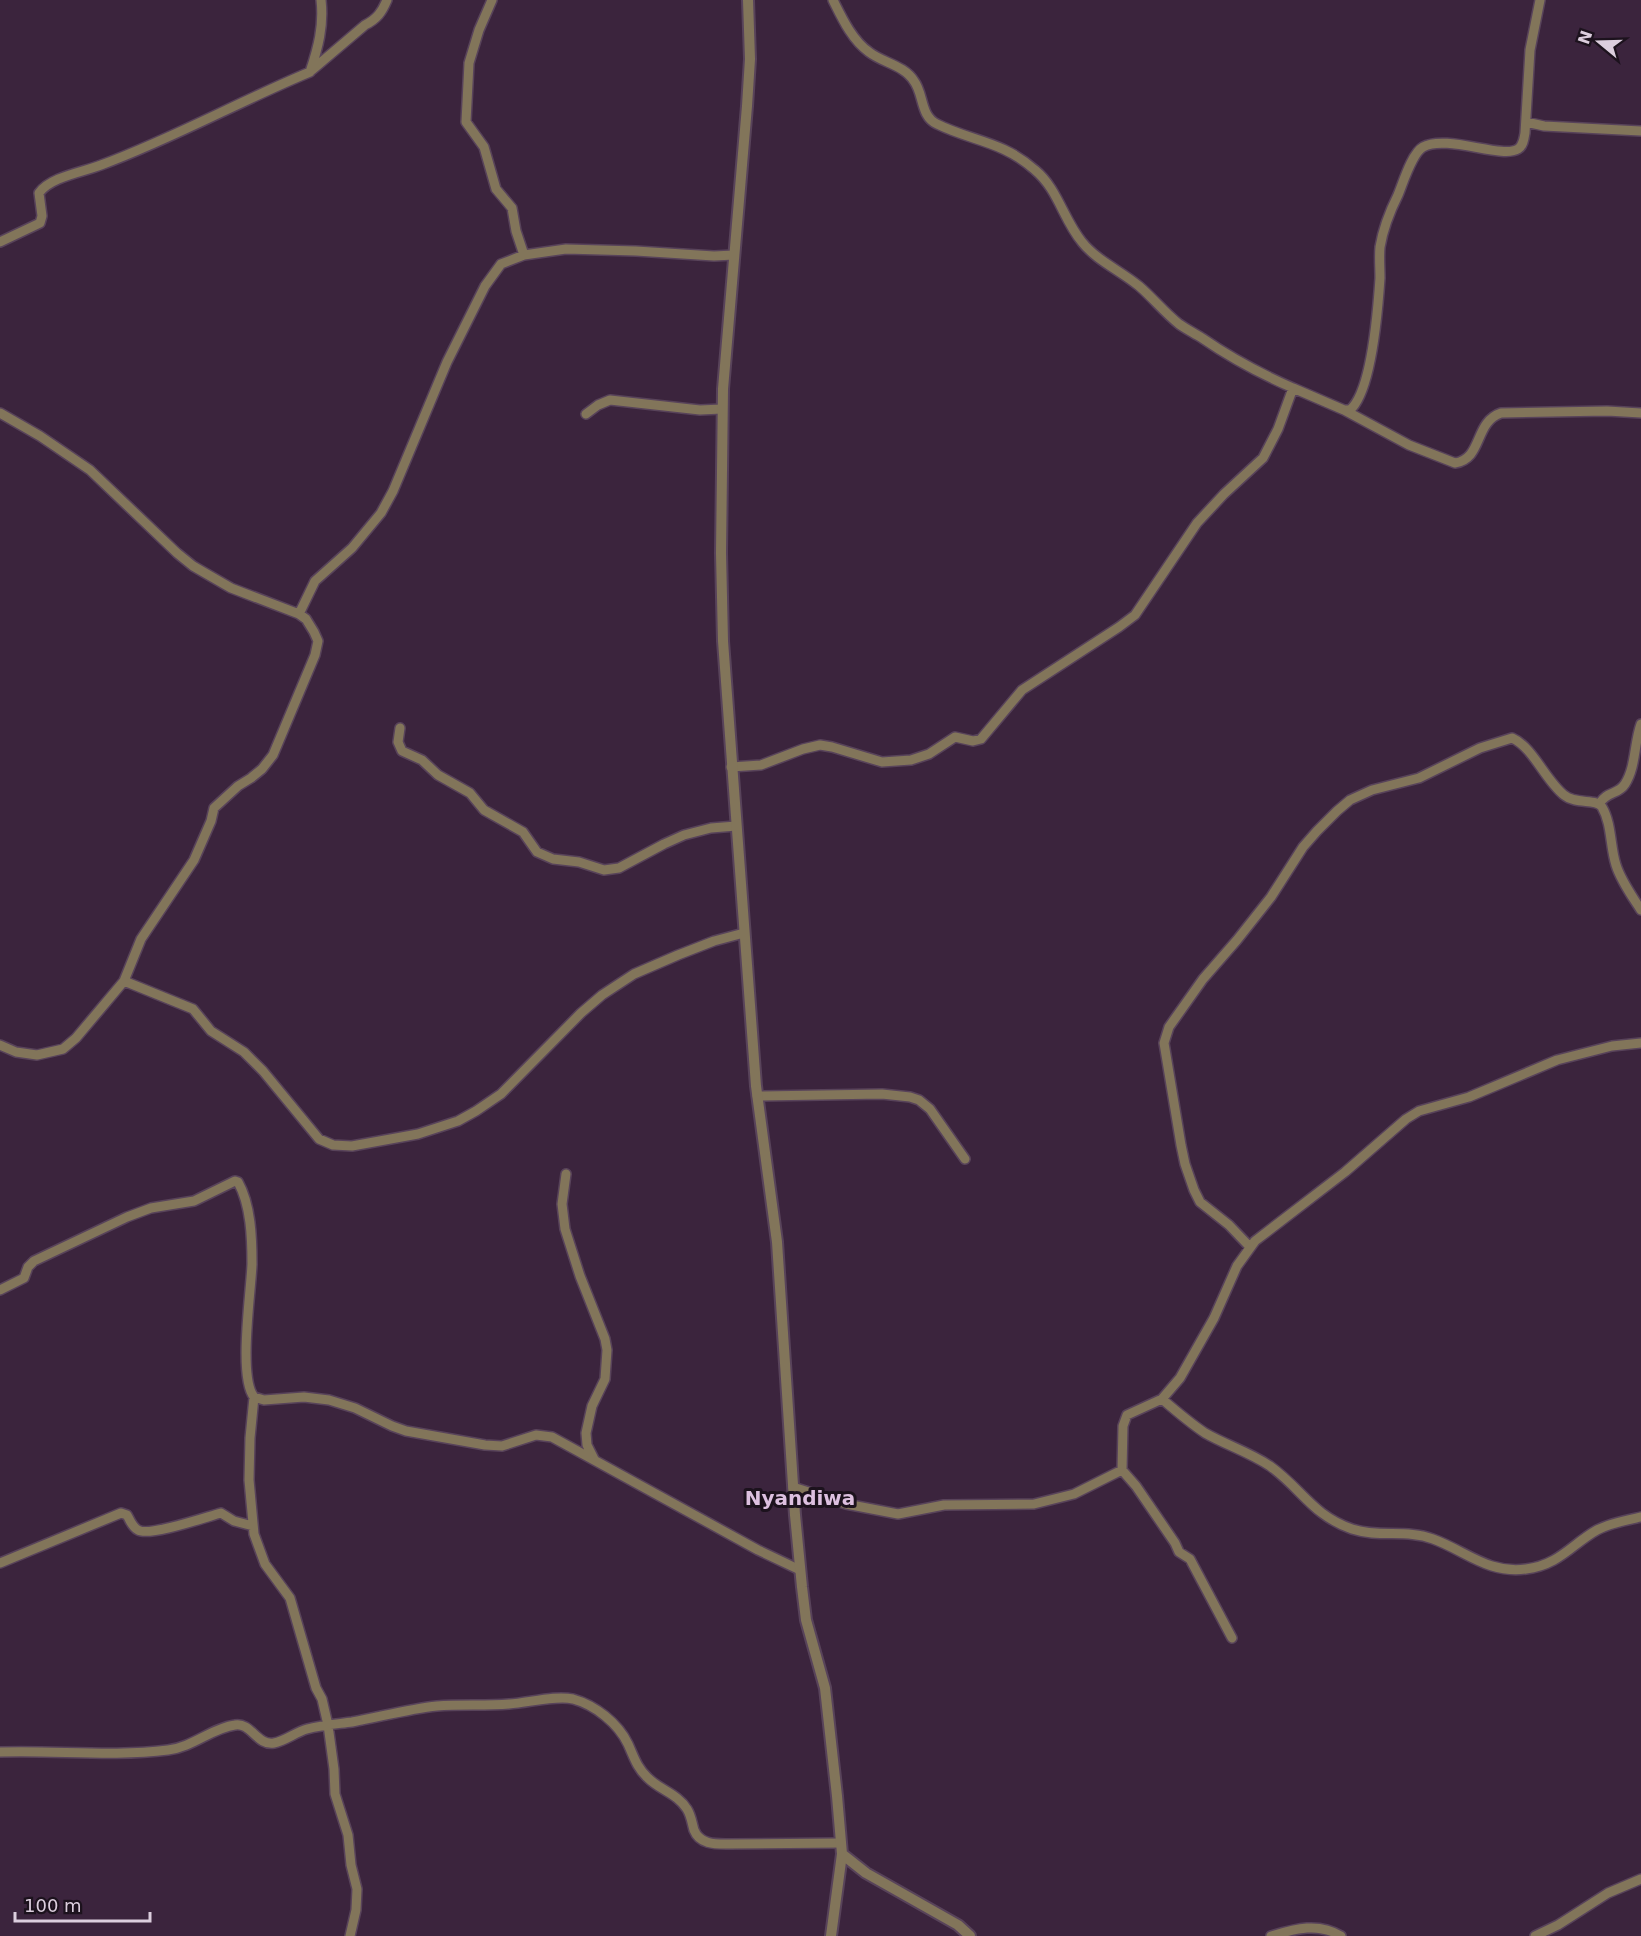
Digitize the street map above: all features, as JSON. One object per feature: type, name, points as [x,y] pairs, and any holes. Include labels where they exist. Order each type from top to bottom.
[{"type":"street","points":[[310,72],[321,31],[321,0]]},
{"type":"street","points":[[0,242],[40,223],[42,216],[39,193],[46,185],[102,165],[310,72],[374,20],[381,13],[387,0]]},
{"type":"street","points":[[492,0],[479,30],[470,63],[466,122],[484,147],[496,189],[512,208],[516,231],[524,255]]},
{"type":"street","points":[[748,0],[750,30],[748,94],[722,410],[723,641],[757,1096],[777,1242],[800,1570],[806,1620],[825,1688],[841,1848],[831,1936]]},
{"type":"street","points":[[833,0],[849,30],[865,49],[901,69],[914,80],[925,111],[932,121],[995,145],[1023,160],[1047,182],[1083,244],[1144,290],[1181,326],[1245,366],[1344,410],[1409,445],[1455,463],[1462,462],[1468,457],[1475,448],[1487,421],[1501,413],[1641,412]]},
{"type":"street","points":[[1530,0],[1533,27]]},
{"type":"street","points":[[1344,410],[1350,410],[1358,402],[1366,378],[1378,299],[1381,245],[1394,202],[1418,151],[1424,146],[1449,144],[1510,152],[1519,149],[1523,142],[1533,27],[1540,0]]},
{"type":"street","points":[[1526,122],[1544,126],[1641,131]]},
{"type":"street","points":[[299,614],[315,581],[352,548],[381,513],[393,491],[447,362],[490,278],[501,264],[524,255],[566,249],[734,255]]},
{"type":"street","points":[[731,767],[761,765],[820,745],[882,762],[911,760],[929,754],[955,737],[973,741],[981,739],[1022,690],[1135,615],[1197,523],[1263,458],[1278,429],[1293,388]]},
{"type":"street","points":[[586,414],[610,400],[700,410],[722,410]]},
{"type":"street","points":[[0,413],[40,436],[90,470],[193,566],[231,588],[299,614],[311,626],[318,641],[280,740],[262,769],[238,786],[214,808],[211,821],[194,860],[141,939],[124,981],[93,1020],[63,1049],[37,1055],[16,1052],[0,1044]]},
{"type":"street","points":[[1600,803],[1604,796],[1620,790],[1625,784],[1630,774],[1641,724]]},
{"type":"street","points":[[400,728],[398,742],[402,751],[422,760],[438,775],[470,793],[484,810],[523,832],[537,852],[554,859],[579,862],[604,870],[619,868],[684,835],[711,828],[736,826]]},
{"type":"street","points":[[1250,1247],[1229,1225],[1200,1202],[1194,1190],[1181,1145],[1164,1043],[1169,1027],[1180,1011],[1212,967],[1271,897],[1317,831],[1350,800],[1372,790],[1419,778],[1480,748],[1508,738],[1521,743],[1564,795],[1575,801],[1600,803]]},
{"type":"street","points":[[1600,803],[1609,827],[1616,867],[1641,910]]},
{"type":"street","points":[[124,981],[193,1009],[211,1031],[244,1052],[263,1071],[319,1138],[333,1145],[352,1146],[418,1134],[458,1121],[501,1094],[581,1013],[602,995],[634,974],[714,941],[744,933]]},
{"type":"street","points":[[1232,1638],[1190,1558],[1179,1552],[1136,1486],[1122,1470],[1123,1426],[1126,1415],[1162,1399],[1180,1378],[1214,1318],[1238,1266],[1254,1241],[1346,1172],[1406,1119],[1419,1111],[1469,1097],[1557,1060],[1612,1046],[1641,1043]]},
{"type":"street","points":[[757,1096],[882,1094],[914,1098],[930,1108],[965,1159]]},
{"type":"street","points":[[566,1174],[562,1204],[565,1229],[580,1276],[607,1344],[605,1379],[592,1406],[586,1432],[586,1446],[595,1461]]},
{"type":"street","points":[[0,1290],[24,1278],[34,1261],[107,1226],[151,1208],[194,1201],[237,1181],[246,1202],[252,1261],[246,1363],[249,1389],[254,1397],[249,1480],[253,1526],[265,1564],[290,1598],[316,1688],[322,1699],[328,1725],[335,1794],[348,1835],[351,1865],[357,1889],[356,1910],[350,1936]]},
{"type":"street","points":[[254,1397],[264,1400],[304,1397],[329,1400],[355,1408],[406,1431],[485,1445],[502,1446],[536,1435],[552,1437],[758,1550],[800,1570]]},
{"type":"street","points":[[1162,1399],[1204,1432],[1243,1450],[1270,1467],[1286,1479],[1312,1506],[1336,1523],[1376,1535],[1420,1534],[1478,1562],[1497,1568],[1527,1569],[1539,1566],[1564,1555],[1600,1528],[1641,1517]]},
{"type":"street","points":[[793,1487],[846,1504],[898,1514],[944,1505],[1034,1504],[1074,1494],[1122,1470]]},
{"type":"street","points":[[0,1563],[121,1513],[127,1515],[138,1531],[143,1532],[183,1525],[220,1513],[234,1521],[253,1526]]},
{"type":"street","points":[[0,1752],[49,1751],[122,1754],[169,1750],[188,1745],[234,1725],[246,1726],[256,1737],[266,1743],[275,1743],[308,1729],[438,1706],[485,1706],[571,1699],[591,1707],[619,1730],[640,1770],[655,1785],[677,1797],[688,1810],[695,1832],[703,1841],[714,1844],[841,1848],[866,1874],[958,1924],[970,1936]]},
{"type":"street","points":[[1535,1936],[1568,1920],[1608,1893],[1641,1879]]},
{"type":"street","points":[[1271,1936],[1307,1927],[1329,1930],[1341,1936]]},
{"type":"district","name":"Nyandiwa","points":[[800,1498]]}]
